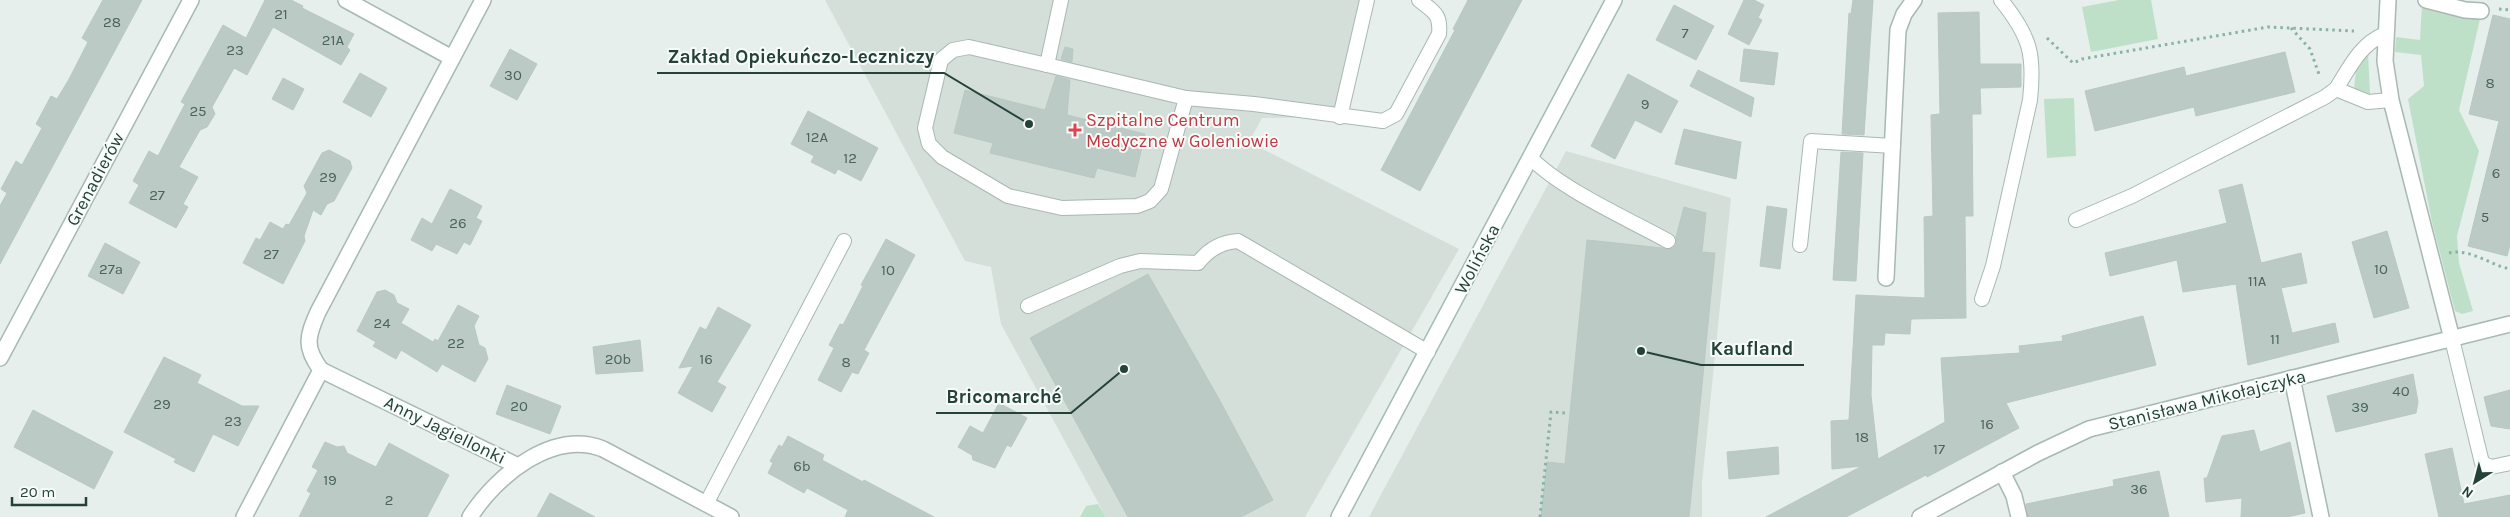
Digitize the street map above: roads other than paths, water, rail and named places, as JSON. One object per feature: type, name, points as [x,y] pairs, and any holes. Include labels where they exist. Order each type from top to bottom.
[{"type":"street","name":"Grenadierów","points":[[0,358],[191,0]]},
{"type":"street","points":[[346,0],[452,58]]},
{"type":"street","points":[[244,517],[321,370],[308,346],[310,330],[483,0]]},
{"type":"street","name":"Wolińska","points":[[1340,517],[1614,0]]},
{"type":"street","points":[[1886,278],[1898,30],[1904,14],[1914,0]]},
{"type":"street","points":[[2388,0],[2378,36],[2385,61],[2390,100],[2452,339]]},
{"type":"street","points":[[2426,0],[2465,10],[2481,10]]},
{"type":"street","name":"Stanisława Mikołajczyka","points":[[1920,517],[2002,472],[2090,429],[2510,324]]},
{"type":"street","name":"Anny Jagiellonki","points":[[321,370],[518,466],[557,448],[573,443],[590,444],[731,517]]},
{"type":"street","points":[[2292,378],[2321,517]]},
{"type":"street","points":[[470,517],[493,487],[518,466]]},
{"type":"street","points":[[2002,472],[2014,496],[2019,517]]},
{"type":"lane","points":[[1048,65],[1061,0]]},
{"type":"lane","points":[[1340,117],[1367,0]]},
{"type":"lane","points":[[1186,98],[1161,189],[1150,201],[1137,206],[1062,208],[1008,196],[942,157],[929,144],[925,128],[941,60],[953,50],[969,47],[1186,98],[1254,104],[1340,117],[1383,121],[1396,114],[1439,34],[1440,22],[1436,13],[1420,0]]},
{"type":"lane","points":[[1982,299],[1993,266],[2030,100],[2032,78],[2031,55],[2027,39],[2021,26],[2001,0]]},
{"type":"lane","points":[[2076,220],[2132,196],[2331,93],[2360,50],[2378,36]]},
{"type":"lane","points":[[2331,93],[2368,102],[2390,100]]},
{"type":"lane","points":[[1800,245],[1811,141],[1893,146]]},
{"type":"lane","points":[[1531,158],[1541,169],[1668,241]]},
{"type":"lane","points":[[706,504],[844,241]]},
{"type":"lane","points":[[1028,306],[1120,266],[1140,261],[1198,263],[1204,254],[1220,244],[1238,241],[1428,352]]},
{"type":"lane","points":[[2452,339],[2482,463],[2491,467],[2510,463]]},
{"type":"place","name":"Zakład Opiekuńczo-Leczniczy","points":[[1029,124]]},
{"type":"place","name":"Szpitalne Centrum Medyczne w Goleniowie","points":[[1075,130]]},
{"type":"place","name":"Kaufland","points":[[1641,351]]},
{"type":"place","name":"Bricomarché","points":[[1124,369]]}]
